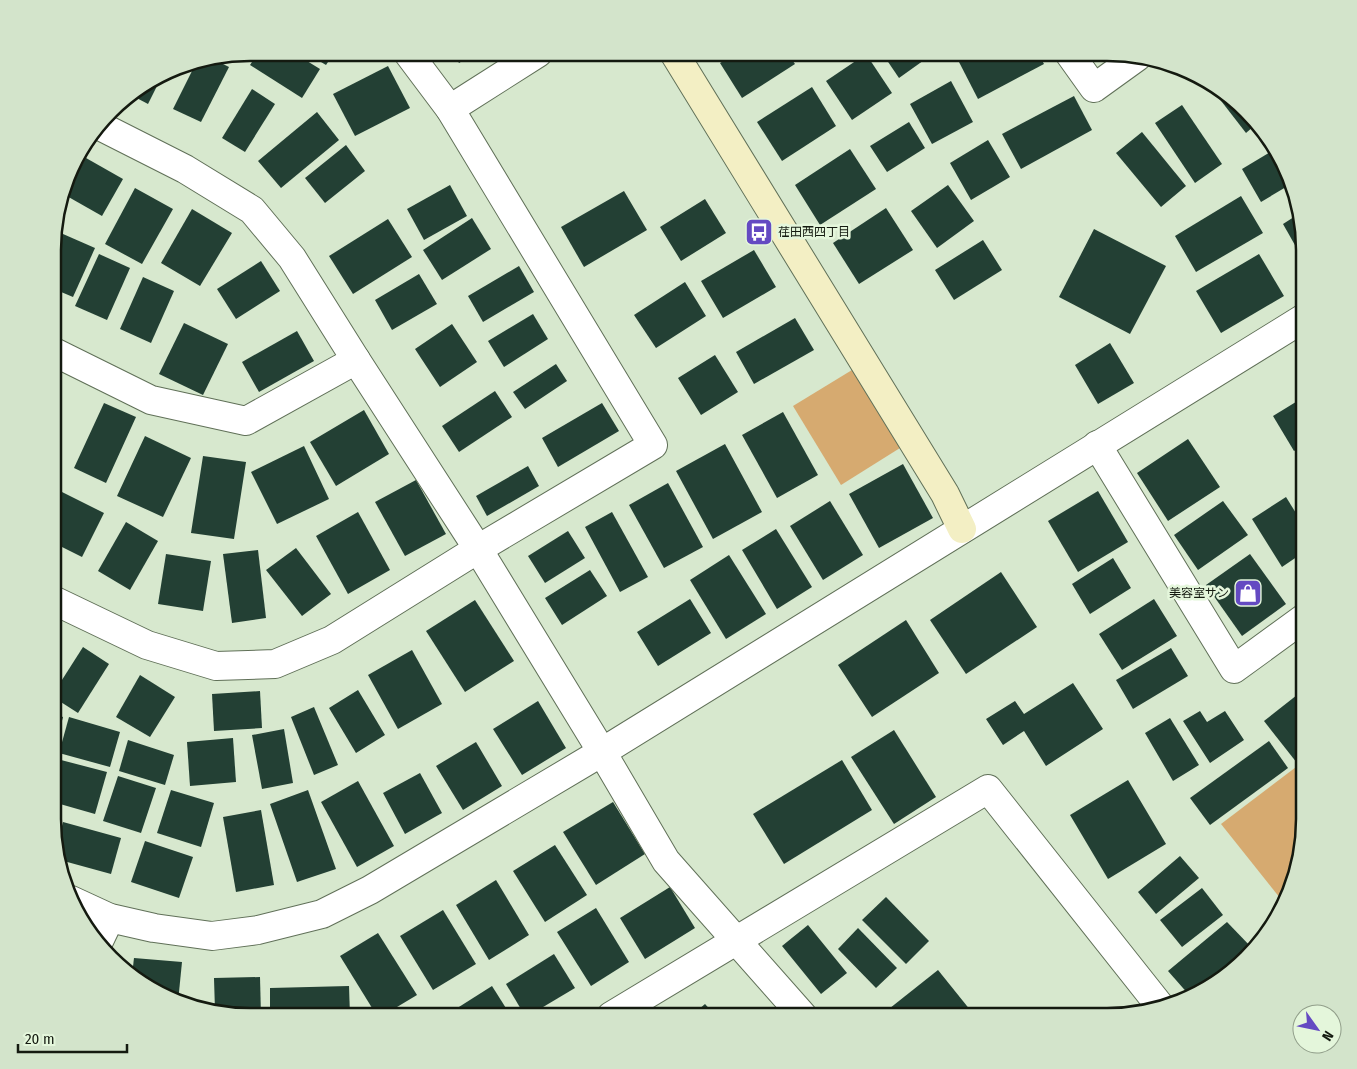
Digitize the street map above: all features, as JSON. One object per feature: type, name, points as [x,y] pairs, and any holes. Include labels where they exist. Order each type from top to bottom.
[{"type":"street","points":[[61,603],[147,645],[216,666],[276,664],[332,640],[478,549],[653,445],[450,109],[414,61]]},
{"type":"street","points":[[450,109],[525,61]]},
{"type":"street","points":[[679,61],[945,494],[962,529]]},
{"type":"street","points":[[1075,61],[1094,88],[1129,63]]},
{"type":"street","points":[[106,129],[185,168],[252,210],[292,258],[478,549],[666,861],[796,1008]]},
{"type":"street","points":[[88,915],[104,929],[154,928],[212,936],[258,930],[322,914],[370,890],[602,752],[1296,323]]},
{"type":"street","points":[[61,355],[151,400],[246,421],[356,360]]},
{"type":"street","points":[[1097,445],[1234,669],[1296,624]]},
{"type":"street","points":[[624,1008],[988,789],[1156,1001]]},
{"type":"shaded area","points":[[852,370],[900,448],[841,485],[793,406]]},
{"type":"shaded area","points":[[1296,767],[1294,843],[1286,879],[1279,896],[1221,824]]},
{"type":"building","points":[[253,61],[307,61],[320,69],[302,98],[250,65]]},
{"type":"building","points":[[319,61],[329,61],[326,65]]},
{"type":"building","points":[[723,61],[793,61],[795,64],[742,98],[720,63]]},
{"type":"building","points":[[856,61],[871,61],[892,93],[852,120],[826,81]]},
{"type":"building","points":[[887,61],[923,61],[899,78]]},
{"type":"building","points":[[1042,61],[1044,64],[978,99],[959,62]]},
{"type":"building","points":[[222,64],[229,67],[201,122],[173,109],[192,70]]},
{"type":"building","points":[[388,66],[410,108],[355,136],[333,94]]},
{"type":"building","points":[[951,81],[973,122],[932,144],[910,104]]},
{"type":"building","points":[[157,87],[148,104],[137,98]]},
{"type":"building","points":[[812,87],[836,126],[782,161],[757,122]]},
{"type":"building","points":[[252,89],[275,104],[245,152],[222,138]]},
{"type":"building","points":[[1074,96],[1092,130],[1021,169],[1002,134]]},
{"type":"building","points":[[1219,98],[1251,128],[1246,133]]},
{"type":"building","points":[[1182,105],[1222,164],[1195,183],[1155,123]]},
{"type":"building","points":[[317,112],[339,140],[281,188],[258,161]]},
{"type":"building","points":[[909,122],[925,148],[887,172],[870,146]]},
{"type":"building","points":[[1142,132],[1186,186],[1161,207],[1116,153]]},
{"type":"building","points":[[988,140],[1010,177],[971,200],[950,163]]},
{"type":"building","points":[[346,145],[365,171],[325,203],[305,178]]},
{"type":"building","points":[[850,149],[876,189],[820,225],[795,185]]},
{"type":"building","points":[[1268,153],[1285,188],[1261,202],[1242,169]]},
{"type":"building","points":[[86,158],[123,179],[102,216],[69,197]]},
{"type":"building","points":[[450,185],[467,216],[424,240],[407,209]]},
{"type":"building","points":[[948,185],[974,221],[937,248],[911,211]]},
{"type":"building","points":[[135,188],[173,209],[142,264],[105,244]]},
{"type":"building","points":[[624,191],[647,230],[584,267],[561,227]]},
{"type":"building","points":[[1241,196],[1263,233],[1196,272],[1175,236]]},
{"type":"building","points":[[705,199],[726,233],[681,261],[660,227]]},
{"type":"building","points":[[886,208],[913,250],[859,284],[833,243]]},
{"type":"building","points":[[192,209],[232,233],[200,286],[161,263]]},
{"type":"building","points":[[472,218],[491,249],[442,280],[423,250]]},
{"type":"building","points":[[1293,218],[1296,246],[1283,224]]},
{"type":"building","points":[[388,219],[412,257],[353,294],[329,256]]},
{"type":"building","points":[[1094,229],[1166,266],[1130,334],[1059,297]]},
{"type":"building","points":[[63,234],[95,248],[73,297],[61,292]]},
{"type":"building","points":[[983,240],[1002,270],[954,300],[935,270]]},
{"type":"building","points":[[754,250],[776,287],[723,318],[701,281]]},
{"type":"building","points":[[99,254],[130,268],[107,320],[75,306]]},
{"type":"building","points":[[1259,254],[1284,296],[1221,333],[1196,291]]},
{"type":"building","points":[[261,261],[280,291],[236,319],[217,289]]},
{"type":"building","points":[[519,266],[534,292],[483,322],[468,296]]},
{"type":"building","points":[[419,274],[437,304],[392,330],[375,300]]},
{"type":"building","points":[[143,277],[174,291],[151,343],[120,329]]},
{"type":"building","points":[[685,282],[706,316],[656,348],[634,315]]},
{"type":"building","points":[[533,314],[548,339],[504,367],[488,341]]},
{"type":"building","points":[[795,318],[814,350],[754,384],[736,352]]},
{"type":"building","points":[[184,323],[228,344],[203,395],[159,374]]},
{"type":"building","points":[[452,324],[477,362],[440,387],[415,349]]},
{"type":"building","points":[[297,331],[314,361],[259,392],[242,362]]},
{"type":"building","points":[[1110,343],[1134,383],[1098,404],[1075,365]]},
{"type":"building","points":[[715,355],[738,392],[701,415],[678,378]]},
{"type":"building","points":[[556,364],[567,381],[525,409],[513,392]]},
{"type":"building","points":[[495,391],[512,417],[459,452],[442,426]]},
{"type":"building","points":[[1296,402],[1296,450],[1294,451],[1273,416]]},
{"type":"building","points":[[104,403],[136,417],[106,483],[74,468]]},
{"type":"building","points":[[602,403],[619,431],[558,467],[542,438]]},
{"type":"building","points":[[364,410],[389,454],[336,486],[310,442]]},
{"type":"building","points":[[783,412],[818,475],[777,498],[742,435]]},
{"type":"building","points":[[145,436],[191,458],[163,517],[117,496]]},
{"type":"building","points":[[1188,439],[1220,487],[1168,521],[1137,473]]},
{"type":"building","points":[[725,444],[762,512],[713,539],[676,471]]},
{"type":"building","points":[[304,446],[329,499],[277,524],[251,472]]},
{"type":"building","points":[[203,456],[246,462],[234,539],[191,533]]},
{"type":"building","points":[[903,464],[933,518],[879,548],[849,494]]},
{"type":"building","points":[[528,466],[539,486],[487,516],[476,496]]},
{"type":"building","points":[[416,480],[446,534],[405,556],[375,502]]},
{"type":"building","points":[[668,483],[703,547],[664,568],[629,505]]},
{"type":"building","points":[[1098,491],[1128,542],[1078,572],[1048,521]]},
{"type":"building","points":[[62,492],[104,513],[82,557],[61,546]]},
{"type":"building","points":[[1286,497],[1296,513],[1296,557],[1282,567],[1252,519]]},
{"type":"building","points":[[830,501],[863,555],[823,580],[790,526]]},
{"type":"building","points":[[1223,501],[1248,535],[1198,570],[1174,535]]},
{"type":"building","points":[[358,512],[390,570],[348,594],[316,536]]},
{"type":"building","points":[[612,512],[648,577],[620,592],[585,527]]},
{"type":"building","points":[[126,522],[158,541],[130,590],[98,571]]},
{"type":"building","points":[[776,529],[812,587],[777,609],[742,550]]},
{"type":"building","points":[[568,531],[585,558],[545,583],[528,556]]},
{"type":"building","points":[[296,548],[331,594],[302,616],[266,570]]},
{"type":"building","points":[[258,550],[266,618],[232,623],[223,554]]},
{"type":"building","points":[[166,554],[211,561],[203,611],[158,604]]},
{"type":"building","points":[[1250,554],[1286,604],[1242,636],[1206,585]]},
{"type":"building","points":[[729,555],[766,614],[726,639],[690,580]]},
{"type":"building","points":[[1113,558],[1131,588],[1090,614],[1072,584]]},
{"type":"building","points":[[590,570],[607,596],[562,625],[545,598]]},
{"type":"building","points":[[1001,572],[1037,627],[966,674],[930,620]]},
{"type":"building","points":[[690,599],[711,633],[658,666],[637,632]]},
{"type":"building","points":[[1154,599],[1177,636],[1122,670],[1099,634]]},
{"type":"building","points":[[475,600],[514,661],[465,692],[426,631]]},
{"type":"building","points":[[906,620],[939,673],[872,717],[838,665]]},
{"type":"building","points":[[83,647],[109,664],[78,713],[61,702],[61,681]]},
{"type":"building","points":[[1171,648],[1188,676],[1133,709],[1116,680]]},
{"type":"building","points":[[412,650],[442,704],[398,729],[368,675]]},
{"type":"building","points":[[140,675],[175,697],[150,737],[116,717]]},
{"type":"building","points":[[1073,683],[1103,729],[1046,766],[1024,731],[1003,745],[986,719],[1015,701],[1024,714]]},
{"type":"building","points":[[358,690],[385,735],[356,753],[329,708]]},
{"type":"building","points":[[260,691],[262,728],[214,731],[212,694]]},
{"type":"building","points":[[1296,696],[1296,762],[1264,721]]},
{"type":"building","points":[[538,701],[566,748],[522,775],[493,729]]},
{"type":"building","points":[[314,707],[338,765],[314,775],[291,717]]},
{"type":"building","points":[[1200,711],[1207,722],[1225,711],[1244,740],[1210,763],[1183,721]]},
{"type":"building","points":[[69,717],[120,732],[110,767],[61,754],[61,746]]},
{"type":"building","points":[[1170,718],[1199,765],[1173,781],[1145,733]]},
{"type":"building","points":[[284,729],[293,783],[262,789],[252,735]]},
{"type":"building","points":[[894,730],[936,797],[894,824],[851,757]]},
{"type":"building","points":[[233,738],[236,782],[190,786],[187,742]]},
{"type":"building","points":[[128,740],[174,755],[165,785],[119,771]]},
{"type":"building","points":[[1269,741],[1288,768],[1210,825],[1190,798]]},
{"type":"building","points":[[476,742],[502,786],[463,810],[436,766]]},
{"type":"building","points":[[61,760],[107,772],[95,814],[61,804]]},
{"type":"building","points":[[842,760],[872,810],[784,864],[753,814]]},
{"type":"building","points":[[420,773],[442,813],[405,834],[383,793]]},
{"type":"building","points":[[118,776],[156,788],[141,833],[103,821]]},
{"type":"building","points":[[1128,780],[1166,844],[1108,879],[1070,815]]},
{"type":"building","points":[[358,781],[394,846],[357,867],[321,802]]},
{"type":"building","points":[[171,790],[214,803],[201,847],[157,833]]},
{"type":"building","points":[[308,790],[336,869],[297,882],[270,804]]},
{"type":"building","points":[[613,802],[645,854],[596,885],[563,832]]},
{"type":"building","points":[[261,810],[274,885],[236,892],[223,817]]},
{"type":"building","points":[[63,822],[121,838],[111,874],[67,862],[62,827]]},
{"type":"building","points":[[145,841],[193,857],[179,898],[131,882]]},
{"type":"building","points":[[555,845],[587,895],[545,922],[513,871]]},
{"type":"building","points":[[1180,856],[1199,878],[1156,914],[1138,892]]},
{"type":"building","points":[[496,880],[529,935],[489,960],[456,905]]},
{"type":"building","points":[[670,887],[695,928],[645,959],[620,918]]},
{"type":"building","points":[[1202,888],[1223,915],[1182,947],[1160,920]]},
{"type":"building","points":[[886,897],[929,941],[906,964],[862,920]]},
{"type":"building","points":[[596,908],[629,962],[591,986],[557,932]]},
{"type":"building","points":[[443,910],[476,964],[433,990],[400,936]]},
{"type":"building","points":[[1227,922],[1248,944],[1222,969],[1185,990],[1168,971]]},
{"type":"building","points":[[808,925],[847,973],[821,994],[782,946]]},
{"type":"building","points":[[858,928],[897,968],[876,988],[838,949]]},
{"type":"building","points":[[378,933],[417,995],[395,1008],[372,1008],[340,956]]},
{"type":"building","points":[[554,954],[575,988],[541,1008],[520,1008],[506,984]]},
{"type":"building","points":[[134,958],[182,962],[179,993],[145,976],[133,967]]},
{"type":"building","points":[[938,970],[969,1008],[890,1008]]},
{"type":"building","points":[[260,977],[261,1008],[215,1004],[214,978]]},
{"type":"building","points":[[349,986],[350,1008],[270,1008],[270,988]]},
{"type":"building","points":[[492,986],[506,1008],[457,1008]]},
{"type":"building","points":[[705,1004],[709,1008],[700,1008]]},
{"type":"place","name":"荏田西四丁目","points":[[759,232]]},
{"type":"place","name":"美容室サン","points":[[1248,593]]}]
